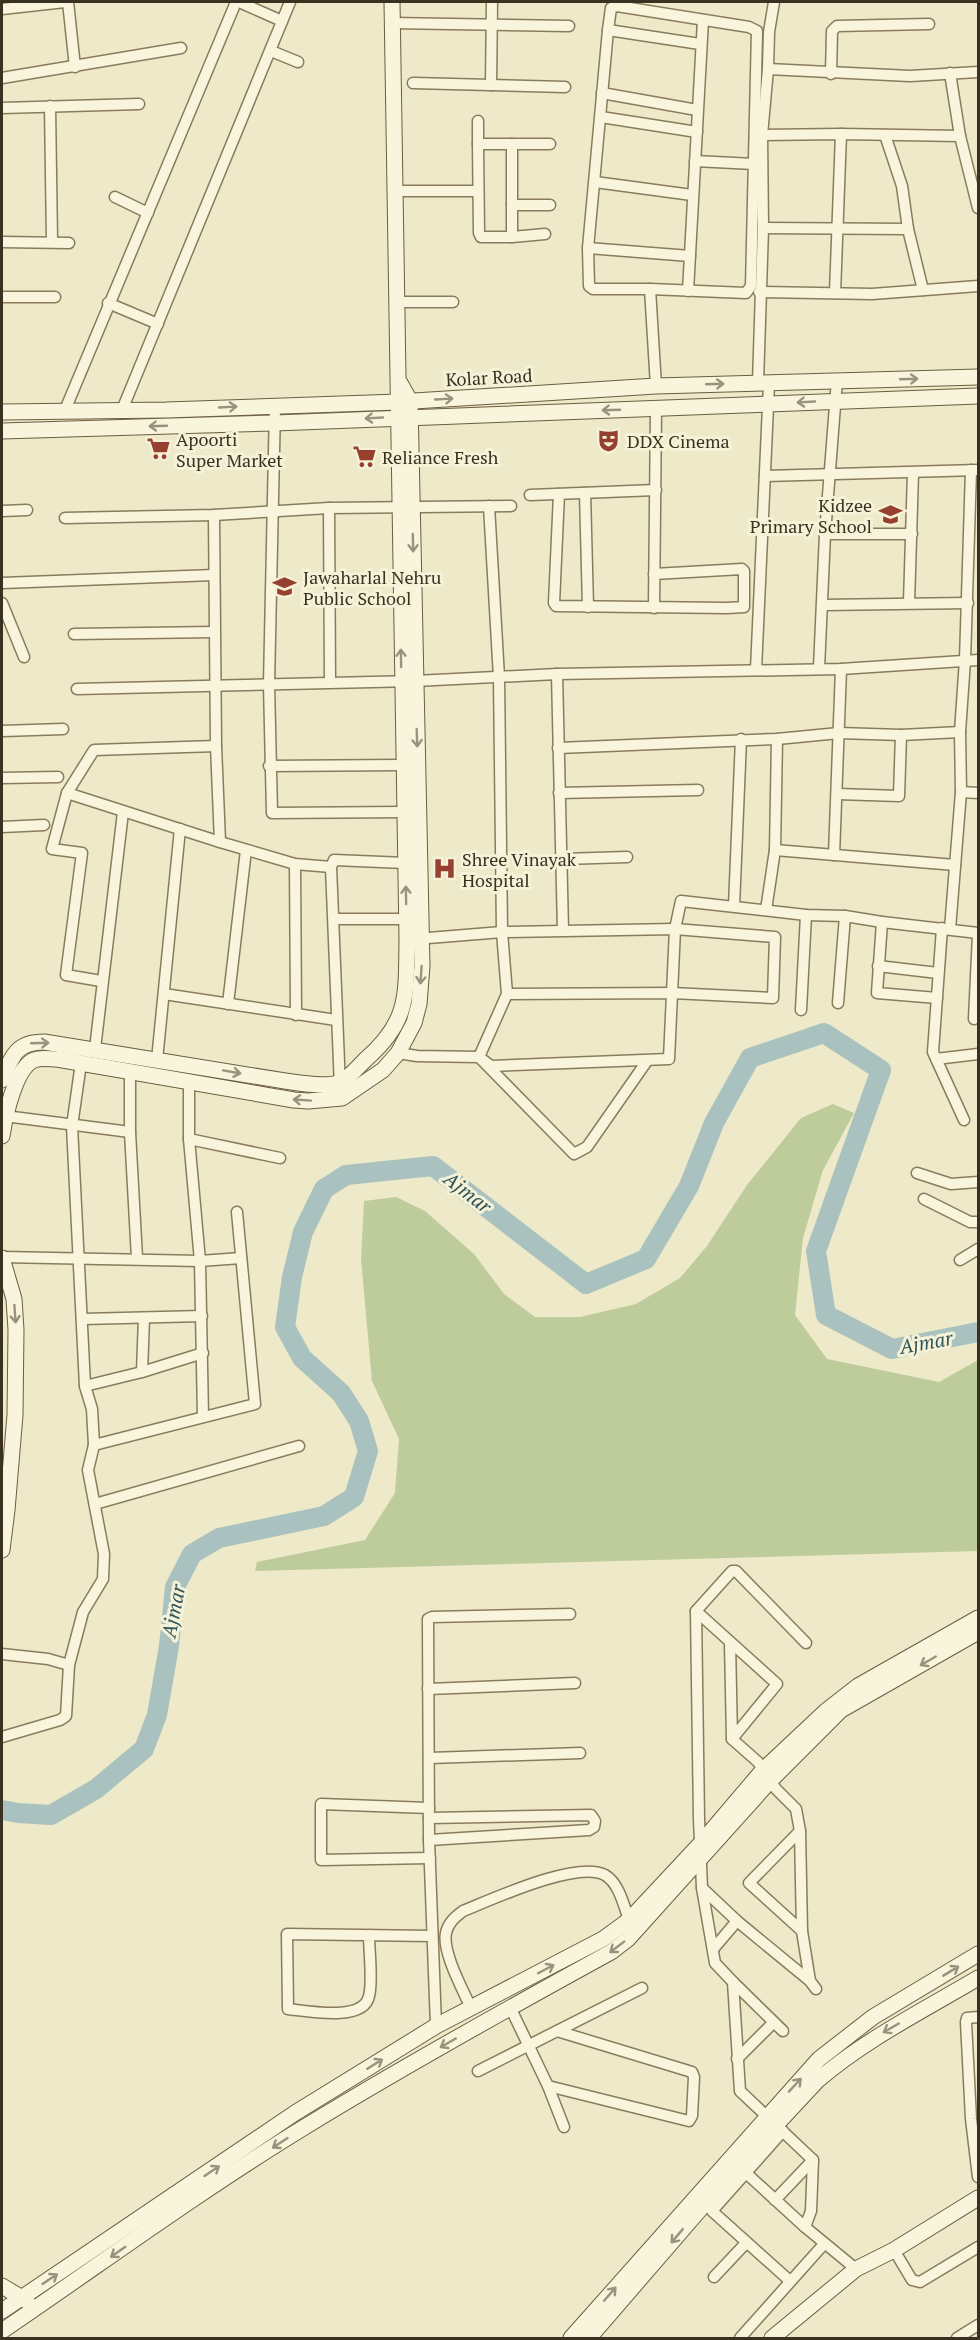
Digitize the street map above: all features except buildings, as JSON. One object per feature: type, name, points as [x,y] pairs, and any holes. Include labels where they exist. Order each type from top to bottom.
[{"type":"street","points":[[2,9],[35,3],[67,2],[75,67]]},
{"type":"street","points":[[65,411],[108,303],[237,2],[282,21]]},
{"type":"street","points":[[122,410],[290,2]]},
{"type":"street","points":[[2,1136],[5,1116],[18,1079],[24,1068],[33,1060],[50,1059],[294,1100],[316,1101],[383,1070],[398,1053],[410,1031],[419,1004],[414,939],[404,409],[400,383],[392,2]]},
{"type":"street","points":[[491,85],[492,2]]},
{"type":"street","points":[[756,670],[768,404],[763,383],[759,292],[763,228],[762,135],[769,32],[774,2]]},
{"type":"street","points":[[617,6],[749,27],[757,32],[750,290],[746,293],[593,289],[587,282],[588,248],[608,30],[611,8],[617,6]]},
{"type":"street","points":[[688,291],[703,20]]},
{"type":"street","points":[[392,23],[569,26]]},
{"type":"street","points":[[831,74],[832,31],[837,26],[929,24]]},
{"type":"street","points":[[608,30],[700,44]]},
{"type":"street","points":[[2,78],[181,48]]},
{"type":"street","points":[[271,51],[298,62]]},
{"type":"street","points":[[768,69],[831,74],[910,76],[978,72]]},
{"type":"street","points":[[950,73],[960,136],[978,208]]},
{"type":"street","points":[[413,83],[565,87]]},
{"type":"street","points":[[602,93],[697,110]]},
{"type":"street","points":[[2,108],[139,104]]},
{"type":"street","points":[[50,106],[52,242]]},
{"type":"street","points":[[601,117],[697,132]]},
{"type":"street","points":[[478,122],[477,191],[481,237],[545,234]]},
{"type":"street","points":[[835,293],[841,134]]},
{"type":"street","points":[[762,135],[960,136]]},
{"type":"street","points":[[885,135],[902,186],[908,229],[922,290]]},
{"type":"street","points":[[478,144],[550,144]]},
{"type":"street","points":[[512,144],[512,237]]},
{"type":"street","points":[[695,161],[754,164]]},
{"type":"street","points":[[595,182],[692,195]]},
{"type":"street","points":[[396,191],[477,191]]},
{"type":"street","points":[[115,197],[148,213]]},
{"type":"street","points":[[512,205],[550,205]]},
{"type":"street","points":[[763,228],[908,229]]},
{"type":"street","points":[[2,242],[69,243]]},
{"type":"street","points":[[588,248],[690,256]]},
{"type":"street","points":[[759,292],[872,294],[978,286]]},
{"type":"street","points":[[650,289],[656,386],[654,608]]},
{"type":"street","points":[[2,297],[55,297]]},
{"type":"street","points":[[398,302],[453,302]]},
{"type":"street","points":[[108,303],[158,324]]},
{"type":"street","name":"Kolar Road","points":[[2,431],[275,423],[656,386],[978,377]]},
{"type":"street","points":[[819,668],[825,534],[837,380]]},
{"type":"street","name":"Kolar Road","points":[[2,412],[275,406],[404,409],[656,409],[834,400],[978,396]]},
{"type":"street","points":[[275,406],[269,684],[269,766],[272,813],[404,812]]},
{"type":"street","points":[[765,476],[975,470],[960,732],[961,792],[955,865],[938,973],[933,1052],[964,1120]]},
{"type":"street","points":[[909,603],[913,473]]},
{"type":"street","points":[[530,495],[656,490]]},
{"type":"street","points":[[585,493],[588,607]]},
{"type":"street","points":[[559,494],[554,603],[556,606],[743,608],[744,571],[742,569],[654,574]]},
{"type":"street","points":[[479,1057],[507,994],[502,932],[500,677],[489,506]]},
{"type":"street","points":[[65,518],[213,515],[329,508],[511,506]]},
{"type":"street","points":[[329,508],[330,682]]},
{"type":"street","points":[[2,511],[27,510]]},
{"type":"street","points":[[213,515],[217,684],[216,746],[220,842]]},
{"type":"street","points":[[825,534],[912,534]]},
{"type":"street","points":[[2,583],[214,575]]},
{"type":"street","points":[[2,603],[24,657]]},
{"type":"street","points":[[823,605],[968,603]]},
{"type":"street","points":[[74,634],[214,632]]},
{"type":"street","points":[[77,689],[408,681],[556,674],[841,669],[978,660]]},
{"type":"street","points":[[834,855],[841,669]]},
{"type":"street","points":[[556,674],[563,930]]},
{"type":"street","points":[[341,1090],[397,1025],[405,997],[414,939],[406,919],[403,765],[408,681]]},
{"type":"street","points":[[2,731],[63,729]]},
{"type":"street","points":[[558,748],[777,739],[839,733],[901,735],[960,732]]},
{"type":"street","points":[[837,794],[899,796],[901,735]]},
{"type":"street","points":[[734,906],[741,739]]},
{"type":"street","points":[[766,910],[775,850],[777,739]]},
{"type":"street","points":[[102,981],[66,975],[82,853],[52,849],[67,793],[94,750],[216,746]]},
{"type":"street","points":[[269,766],[403,765]]},
{"type":"street","points":[[2,778],[58,777]]},
{"type":"street","points":[[559,793],[698,790]]},
{"type":"street","points":[[961,792],[978,794]]},
{"type":"street","points":[[67,793],[295,864],[331,867]]},
{"type":"street","points":[[95,1049],[123,812]]},
{"type":"street","points":[[2,827],[44,825]]},
{"type":"street","points":[[157,1060],[180,829]]},
{"type":"street","points":[[228,1004],[246,850]]},
{"type":"street","points":[[775,850],[955,865]]},
{"type":"street","points":[[562,859],[627,857]]},
{"type":"street","points":[[341,1090],[336,1020],[331,867],[334,860],[405,863]]},
{"type":"street","points":[[295,864],[296,1015]]},
{"type":"street","points":[[398,1053],[417,1056],[479,1057],[491,1066],[669,1059],[675,929],[681,901],[806,915],[845,916],[978,933],[974,1019]]},
{"type":"street","points":[[801,1010],[806,915]]},
{"type":"street","points":[[838,1003],[845,916]]},
{"type":"street","points":[[334,919],[406,919]]},
{"type":"street","points":[[882,922],[877,993],[937,998]]},
{"type":"street","points":[[414,939],[502,932],[675,929],[775,938],[773,998],[672,993],[507,994]]},
{"type":"street","points":[[878,966],[938,973]]},
{"type":"street","points":[[164,994],[336,1020]]},
{"type":"street","points":[[2,1080],[11,1059],[20,1047],[32,1042],[95,1049],[341,1090]]},
{"type":"street","points":[[936,1059],[978,1054]]},
{"type":"street","points":[[479,1057],[574,1154],[587,1147],[646,1060]]},
{"type":"street","points":[[2,1737],[60,1720],[66,1716],[69,1665],[83,1612],[104,1579],[104,1554],[88,1470],[93,1445],[92,1409],[85,1386],[72,1126],[81,1064]]},
{"type":"street","points":[[130,1071],[130,1132],[137,1258]]},
{"type":"street","points":[[189,1081],[189,1139],[200,1261],[203,1418]]},
{"type":"street","points":[[5,1116],[130,1132]]},
{"type":"street","points":[[189,1139],[280,1158]]},
{"type":"street","points":[[917,1173],[951,1184],[978,1182]]},
{"type":"street","points":[[924,1199],[970,1222],[978,1222]]},
{"type":"street","points":[[93,1445],[255,1404],[237,1212]]},
{"type":"street","points":[[960,1260],[978,1249]]},
{"type":"street","points":[[2,1550],[15,1415],[16,1330],[14,1299],[2,1257],[200,1261],[241,1258]]},
{"type":"street","points":[[83,1319],[202,1316]]},
{"type":"street","points":[[142,1372],[144,1318]]},
{"type":"street","points":[[85,1386],[142,1372],[203,1353]]},
{"type":"street","points":[[95,1504],[299,1446]]},
{"type":"street","points":[[783,2031],[715,1964],[702,1888],[696,1611],[732,1571],[736,1571],[806,1643]]},
{"type":"street","points":[[696,1611],[777,1684],[732,1739]]},
{"type":"street","points":[[436,2026],[429,1840],[428,1619],[432,1617],[570,1614]]},
{"type":"street","points":[[2,2311],[295,2113],[436,2026],[603,1939],[629,1920],[826,1711],[858,1686],[978,1618]]},
{"type":"street","points":[[2,2331],[192,2200],[303,2128],[510,2007],[611,1952],[628,1939],[701,1860],[767,1776],[841,1710],[978,1632]]},
{"type":"street","points":[[702,1888],[737,1921],[813,1985],[802,1931],[800,1831],[796,1809],[767,1776],[758,1762],[732,1739],[730,1643]]},
{"type":"street","points":[[2,1654],[48,1659],[69,1665]]},
{"type":"street","points":[[428,1689],[575,1683]]},
{"type":"street","points":[[430,1758],[580,1753]]},
{"type":"street","points":[[429,1840],[589,1830],[594,1827],[595,1821],[591,1815],[429,1813],[321,1804],[321,1860],[430,1858]]},
{"type":"street","points":[[800,1831],[749,1883],[802,1931]]},
{"type":"street","points":[[471,2008],[448,1950],[446,1934],[451,1921],[463,1911],[554,1876],[592,1870],[607,1876],[619,1893],[629,1920]]},
{"type":"street","points":[[714,1948],[737,1921]]},
{"type":"street","points":[[369,1935],[369,1997],[363,2007],[350,2013],[288,2010],[287,1934],[369,1935],[432,1936]]},
{"type":"street","points":[[790,2281],[712,2211],[746,2173],[775,2124],[819,2059],[873,2017],[978,1954]]},
{"type":"street","points":[[571,2338],[832,2067],[882,2034],[978,1978]]},
{"type":"street","points":[[733,1982],[741,2091],[813,2160],[811,2211],[805,2227]]},
{"type":"street","points":[[520,1983],[529,1997]]},
{"type":"street","points":[[478,2071],[642,1988]]},
{"type":"street","points":[[510,2007],[548,2086],[564,2127]]},
{"type":"street","points":[[978,2017],[966,2019],[973,2062],[978,2176]]},
{"type":"street","points":[[737,2059],[773,2023]]},
{"type":"street","points":[[548,2086],[684,2120],[689,2121],[692,2116],[694,2077],[692,2072],[557,2031]]},
{"type":"street","points":[[589,2338],[775,2124]]},
{"type":"street","points":[[775,2200],[813,2160]]},
{"type":"street","points":[[746,2173],[824,2244],[856,2269]]},
{"type":"street","points":[[772,2338],[856,2269],[894,2250],[978,2198]]},
{"type":"street","points":[[714,2277],[746,2243]]},
{"type":"street","points":[[740,2338],[824,2244]]},
{"type":"street","points":[[894,2250],[912,2280],[920,2282],[978,2247]]},
{"type":"street","points":[[2,2286],[37,2307]]},
{"type":"street","points":[[957,2338],[978,2325]]},
{"type":"green space","points":[[833,1104],[854,1113],[823,1170],[803,1238],[795,1315],[827,1359],[939,1382],[978,1360],[978,1551],[255,1571],[257,1562],[365,1540],[395,1493],[399,1439],[372,1381],[361,1259],[364,1201],[396,1197],[425,1211],[474,1254],[504,1294],[535,1317],[580,1317],[636,1304],[680,1278],[707,1246],[747,1185],[801,1118]]},
{"type":"waterway","name":"Ajmar","points":[[2,1810],[51,1815],[96,1789],[144,1749],[157,1715],[169,1646],[175,1587],[192,1554],[219,1538],[324,1516],[354,1497],[368,1451],[359,1421],[341,1393],[302,1358],[285,1327],[292,1277],[303,1232],[324,1189],[346,1175],[433,1166],[586,1284],[646,1259],[689,1186],[714,1123],[750,1058],[824,1033],[881,1070],[816,1251],[826,1315],[892,1349],[978,1332]]},
{"type":"place","name":"DDX Cinema","points":[[609,441]]},
{"type":"place","name":"Apoorti Super Market","points":[[158,449]]},
{"type":"place","name":"Reliance Fresh","points":[[364,457]]},
{"type":"place","name":"Kidzee Primary School","points":[[890,515]]},
{"type":"place","name":"Jawaharlal Nehru Public School","points":[[285,587]]},
{"type":"place","name":"Shree Vinayak Hospital","points":[[444,869]]}]
